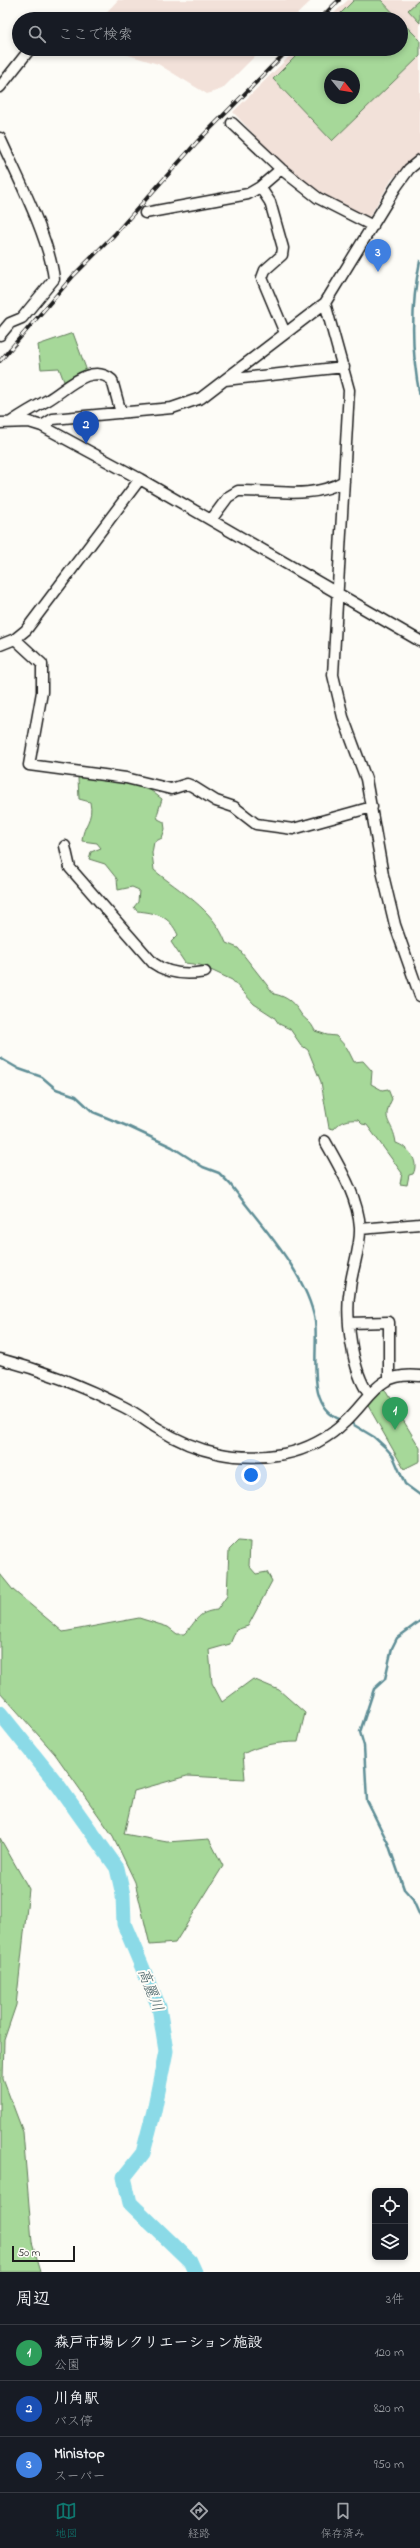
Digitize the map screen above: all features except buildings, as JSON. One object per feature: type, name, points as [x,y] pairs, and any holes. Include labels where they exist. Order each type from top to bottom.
[{"type":"street","points":[[0,87],[24,56]]},
{"type":"street","points":[[232,123],[281,169],[318,198],[373,226]]},
{"type":"street","points":[[0,138],[31,206],[53,268],[54,279],[22,318],[10,323],[0,335]]},
{"type":"street","points":[[42,426],[53,419],[172,408],[201,398],[325,303],[396,186],[409,169],[420,160]]},
{"type":"street","points":[[146,213],[248,194],[260,187],[281,169]]},
{"type":"street","points":[[260,187],[270,202],[283,248],[282,255],[265,270],[262,278],[285,333]]},
{"type":"street","points":[[325,303],[344,366],[349,390],[336,591],[333,675],[343,718],[366,779],[383,875],[395,925],[420,994]]},
{"type":"street","points":[[225,380],[344,366]]},
{"type":"street","points":[[11,422],[50,399],[78,378],[92,375],[108,377],[112,380],[121,413]]},
{"type":"street","points":[[0,424],[11,422],[29,422],[42,426],[140,479],[336,591],[420,641]]},
{"type":"street","points":[[0,645],[15,639],[26,630],[140,479]]},
{"type":"street","points":[[211,520],[228,497],[238,491],[316,492],[332,488],[344,481]]},
{"type":"street","points":[[15,639],[42,664],[42,692],[29,765],[126,778],[171,789],[187,784],[216,801],[234,807],[256,824],[293,829],[372,807]]},
{"type":"street","points":[[65,846],[70,868],[153,963],[162,970],[191,974],[205,972]]},
{"type":"street","points":[[325,1141],[346,1179],[360,1229],[349,1290],[349,1323],[360,1379],[369,1394]]},
{"type":"street","points":[[360,1229],[420,1224]]},
{"type":"street","points":[[349,1323],[389,1322],[389,1378]]},
{"type":"street","points":[[0,1359],[32,1367],[119,1404],[185,1444],[215,1455],[244,1458],[284,1454],[302,1449],[325,1437],[347,1421],[369,1394],[389,1378],[407,1374],[420,1376]]},
{"type":"shaded area","points":[[118,0],[312,0],[299,12],[107,12]]},
{"type":"shaded area","points":[[348,0],[420,0],[420,153],[392,179],[368,219],[315,189],[294,174],[273,155],[233,112],[290,56],[408,56],[408,12],[335,12]]},
{"type":"shaded area","points":[[132,56],[255,56],[222,89],[207,94],[158,64]]},
{"type":"green space","points":[[354,0],[381,0],[392,12],[342,12]]},
{"type":"green space","points":[[418,1],[420,3],[420,23],[408,10]]},
{"type":"green space","points":[[408,28],[420,40],[420,56],[332,141],[273,79],[296,56],[408,56]]},
{"type":"green space","points":[[73,333],[88,374],[65,384],[59,368],[41,369],[38,345]]},
{"type":"green space","points":[[84,776],[146,787],[162,799],[157,815],[158,819],[164,822],[165,829],[162,838],[154,842],[152,853],[154,870],[204,910],[213,920],[226,943],[238,948],[274,994],[287,999],[293,1004],[315,1031],[336,1036],[347,1048],[354,1062],[363,1061],[372,1071],[371,1084],[382,1090],[388,1089],[392,1099],[387,1113],[388,1121],[396,1143],[405,1148],[412,1155],[415,1164],[415,1169],[413,1174],[409,1175],[407,1185],[400,1184],[402,1173],[367,1125],[362,1124],[358,1120],[351,1120],[342,1122],[334,1129],[329,1128],[321,1082],[308,1050],[301,1045],[290,1029],[279,1024],[274,1017],[254,1004],[232,980],[200,965],[185,963],[171,942],[178,935],[170,923],[166,919],[156,914],[137,911],[134,907],[138,902],[139,890],[132,887],[118,890],[117,879],[105,864],[89,859],[91,852],[101,848],[97,843],[82,841],[84,830],[91,814],[90,802],[79,799],[78,778]]},
{"type":"green space","points":[[383,1387],[420,1448],[420,1461],[404,1469],[367,1404]]},
{"type":"green space","points":[[238,1541],[250,1542],[249,1566],[256,1574],[267,1572],[272,1581],[248,1626],[236,1630],[230,1644],[209,1650],[212,1683],[222,1702],[253,1679],[279,1690],[305,1713],[298,1742],[269,1745],[256,1748],[243,1754],[245,1779],[187,1776],[134,1791],[124,1834],[167,1842],[209,1839],[223,1866],[175,1943],[150,1945],[135,1882],[113,1836],[55,1754],[0,1692],[0,1574],[13,1590],[63,1632],[139,1618],[168,1627],[177,1634],[184,1634],[201,1615],[217,1610],[227,1596],[229,1550]]},
{"type":"green space","points":[[0,1838],[29,1889],[16,2005],[4,2040],[3,2079],[23,2132],[32,2242],[41,2272],[0,2272]]},
{"type":"waterway","points":[[420,261],[415,294],[413,329],[415,363],[420,397]]},
{"type":"waterway","points":[[0,1058],[19,1069],[42,1077],[56,1089],[76,1096],[93,1112],[172,1147],[203,1167],[219,1173],[230,1184],[268,1232],[292,1267],[302,1285],[310,1303],[315,1321],[315,1363],[318,1392],[322,1404],[330,1414],[342,1420]]},
{"type":"waterway","points":[[349,1422],[374,1437],[385,1447],[393,1456],[405,1484],[420,1495]]},
{"type":"waterway","points":[[420,1621],[397,1638],[392,1648],[385,1679],[374,1689],[360,1732],[364,1746],[367,1801],[388,1843],[404,1889],[412,1898],[420,1916]]},
{"type":"waterway","name":"高麗川","points":[[0,1713],[58,1785],[117,1868],[123,1895],[124,1924],[159,2007],[166,2051],[154,2111],[143,2153],[124,2177],[130,2203],[190,2261],[195,2272]]},
{"type":"railway","points":[[327,12],[339,0]]},
{"type":"railway","points":[[0,361],[74,275],[114,235],[197,142],[282,56]]},
{"type":"place","name":"Ministop","points":[[378,272]]},
{"type":"place","name":"川角駅","points":[[86,444]]},
{"type":"place","name":"森戸市場レクリエーション施設","points":[[395,1430]]}]
